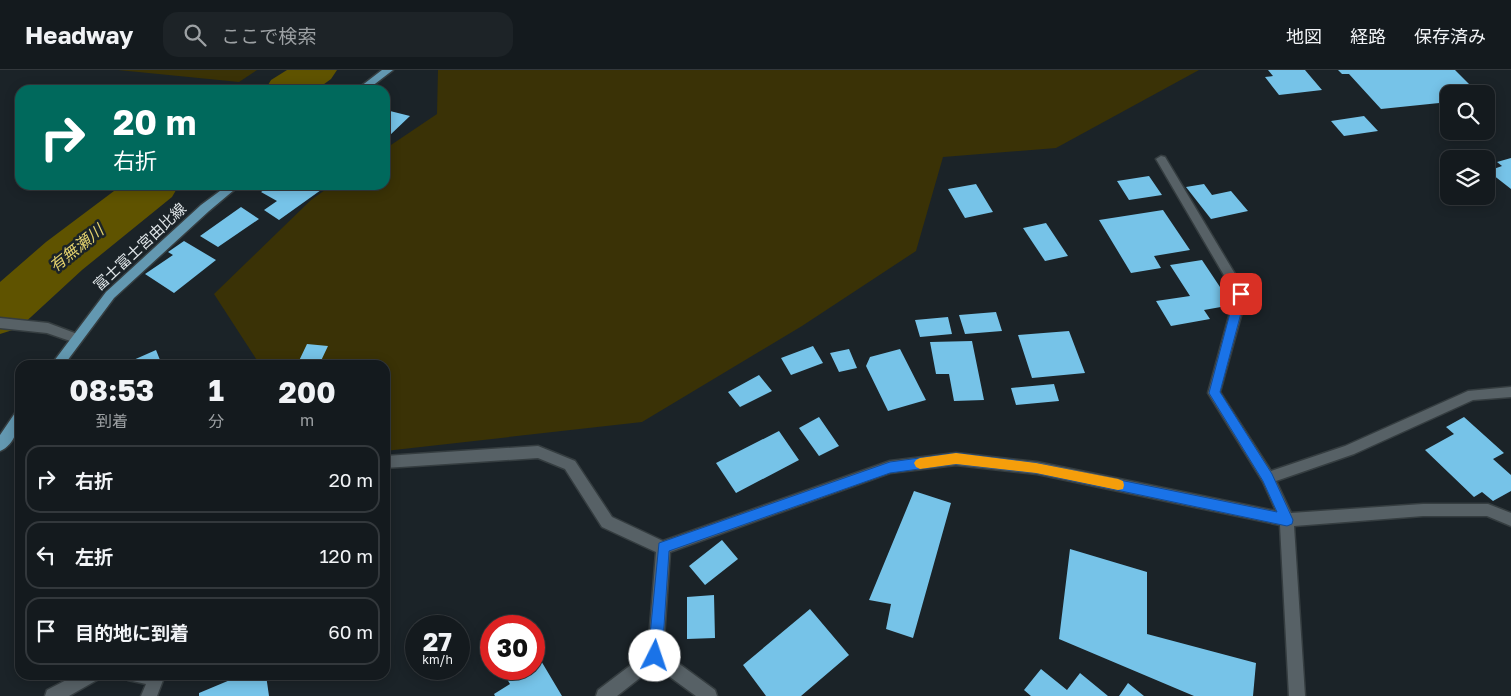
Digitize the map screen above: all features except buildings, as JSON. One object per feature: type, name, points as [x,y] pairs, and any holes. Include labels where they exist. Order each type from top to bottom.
[{"type":"main road","points":[[368,85],[388,70]]},
{"type":"main road","name":"富士富士宮由比線","points":[[61,360],[110,295],[144,262],[205,208],[228,190]]},
{"type":"main road","points":[[0,445],[15,424]]},
{"type":"street","points":[[1161,159],[1241,294],[1214,393],[1268,478],[1287,520],[1297,696]]},
{"type":"street","points":[[0,323],[48,328],[76,338]]},
{"type":"street","points":[[1268,478],[1349,450],[1472,395],[1511,392]]},
{"type":"street","points":[[390,462],[538,452],[570,464],[607,522],[663,548],[890,468],[956,459],[1036,468],[1287,520],[1423,510],[1488,510],[1511,520]]},
{"type":"street","points":[[604,696],[655,656],[663,548]]},
{"type":"street","points":[[655,656],[709,696]]},
{"type":"street","points":[[53,696],[83,680]]},
{"type":"street","points":[[149,696],[155,680]]},
{"type":"shaded area","points":[[118,70],[257,70],[239,82]]},
{"type":"shaded area","points":[[438,70],[1199,70],[1056,148],[943,157],[916,251],[802,326],[642,422],[390,450],[390,360],[257,360],[214,294],[311,200],[325,190],[390,190],[390,146],[437,114]]},
{"type":"waterway","name":"有無瀬川","points":[[294,85],[316,70]]},
{"type":"waterway","name":"有無瀬川","points":[[0,313],[64,256],[149,190]]},
{"type":"slow traffic","points":[[920,463],[956,459],[1036,468],[1118,485]]},
{"type":"route","points":[[655,656],[663,548],[890,468],[956,459],[1036,468],[1287,520],[1268,478],[1214,393],[1241,294]]}]
